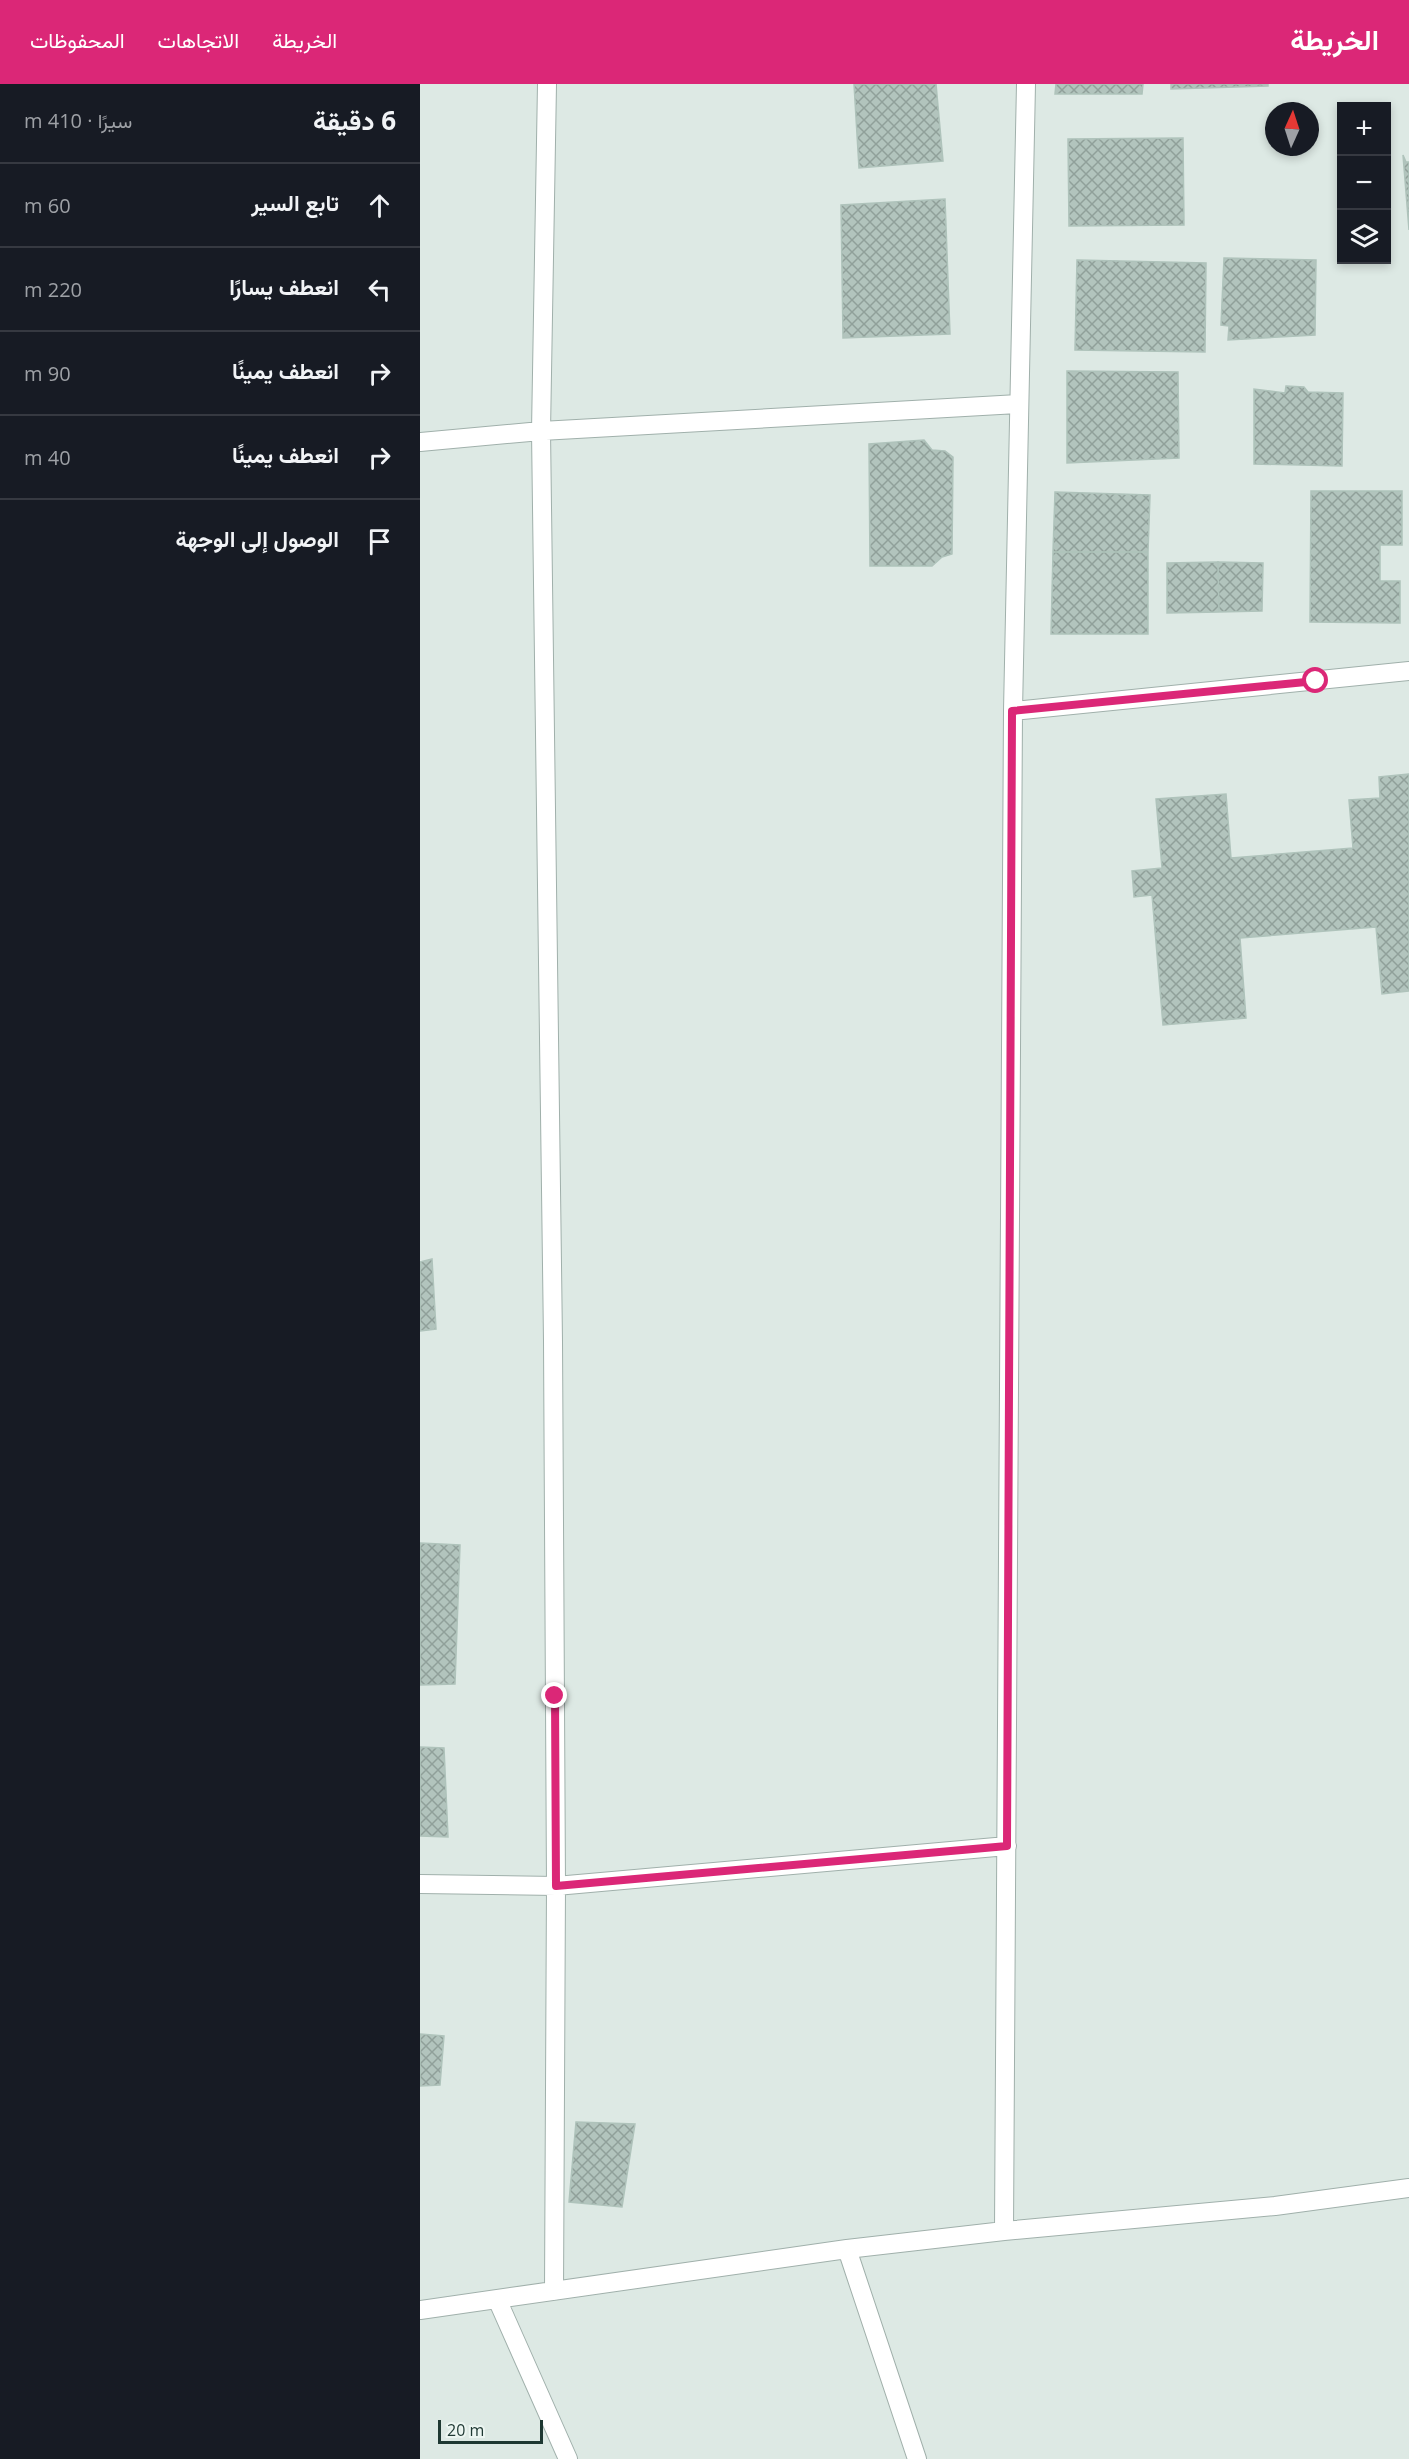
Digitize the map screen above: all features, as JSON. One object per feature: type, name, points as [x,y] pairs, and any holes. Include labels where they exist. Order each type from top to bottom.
[{"type":"street","points":[[547,84],[541,431],[553,1341],[556,1886],[554,2291]]},
{"type":"street","points":[[1004,2231],[1012,711],[1026,84]]},
{"type":"street","points":[[420,442],[541,431],[1019,404]]},
{"type":"street","points":[[1012,711],[1409,671]]},
{"type":"street","points":[[420,1884],[556,1886],[1007,1846]]},
{"type":"street","points":[[420,2310],[847,2249],[1004,2231],[1275,2206],[1409,2188]]},
{"type":"street","points":[[847,2249],[917,2459]]},
{"type":"street","points":[[497,2299],[568,2459]]},
{"type":"building","points":[[854,84],[936,84],[943,161],[859,168]]},
{"type":"building","points":[[1056,84],[1143,84],[1142,94],[1055,94]]},
{"type":"building","points":[[1171,84],[1268,84],[1268,86],[1171,89]]},
{"type":"building","points":[[1183,138],[1184,225],[1069,226],[1068,139]]},
{"type":"building","points":[[1403,155],[1406,162],[1409,162],[1409,230]]},
{"type":"building","points":[[945,199],[950,334],[843,338],[841,205]]},
{"type":"building","points":[[1224,258],[1316,260],[1315,335],[1228,340],[1229,326],[1221,325]]},
{"type":"building","points":[[1077,260],[1206,263],[1205,352],[1075,350]]},
{"type":"building","points":[[1067,371],[1178,372],[1179,458],[1067,463]]},
{"type":"building","points":[[1286,386],[1304,387],[1308,392],[1343,393],[1342,466],[1254,464],[1254,389],[1285,393]]},
{"type":"building","points":[[924,440],[932,450],[945,451],[953,457],[952,554],[942,557],[932,566],[870,566],[869,444]]},
{"type":"building","points":[[1311,491],[1402,491],[1402,545],[1380,545],[1380,581],[1400,581],[1400,623],[1310,622]]},
{"type":"building","points":[[1055,492],[1150,495],[1148,552],[1053,552]]},
{"type":"building","points":[[1053,552],[1148,552],[1148,634],[1051,634]]},
{"type":"building","points":[[1218,562],[1263,563],[1262,611],[1219,612]]},
{"type":"building","points":[[1218,562],[1219,612],[1167,613],[1167,563]]},
{"type":"building","points":[[1409,774],[1409,991],[1382,994],[1376,927],[1240,938],[1246,1018],[1163,1025],[1152,895],[1134,897],[1132,871],[1162,868],[1156,799],[1226,794],[1231,858],[1353,848],[1349,800],[1380,798],[1379,777]]},
{"type":"building","points":[[432,1259],[436,1329],[420,1331],[420,1262]]},
{"type":"building","points":[[420,1543],[460,1545],[455,1684],[420,1685]]},
{"type":"building","points":[[420,1747],[444,1748],[448,1837],[420,1836]]},
{"type":"building","points":[[420,2034],[444,2036],[440,2085],[420,2086]]},
{"type":"building","points":[[576,2122],[635,2124],[622,2207],[569,2202]]},
{"type":"route","points":[[555,1696],[556,1886],[824,1860],[1007,1846],[1012,711],[1316,681]]}]
